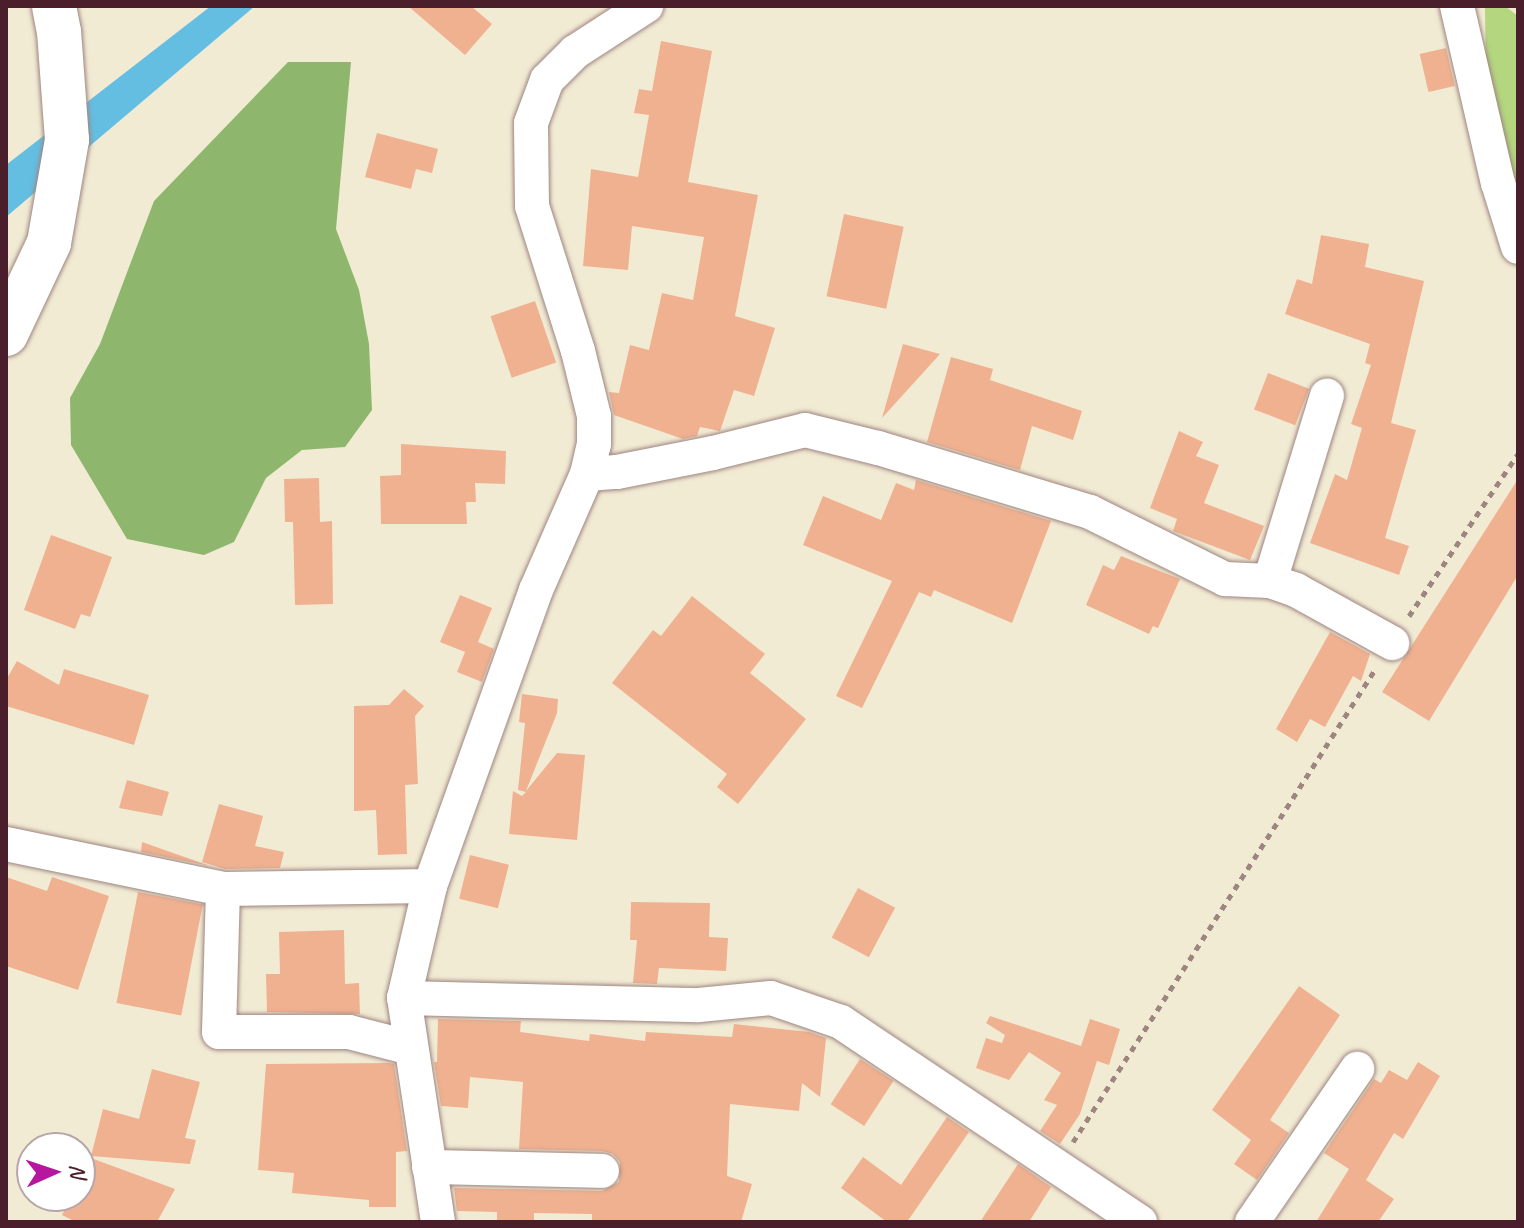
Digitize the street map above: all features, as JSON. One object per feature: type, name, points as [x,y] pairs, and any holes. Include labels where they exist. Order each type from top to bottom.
[{"type":"street","points":[[438,1222],[404,998],[430,886],[536,590],[587,474],[594,444],[594,416],[578,351],[532,206],[531,123],[547,80],[575,52],[646,6]]},
{"type":"street","points":[[1457,6],[1498,183],[1518,247]]},
{"type":"street","points":[[6,334],[49,243],[67,140],[57,19]]},
{"type":"street","points":[[1270,581],[1327,396]]},
{"type":"street","points":[[587,474],[617,472],[713,453],[805,430],[878,448],[1090,512],[1225,579],[1270,581],[1296,590],[1392,643]]},
{"type":"street","points":[[6,844],[223,889],[430,886]]},
{"type":"street","points":[[223,889],[219,1032],[349,1032],[411,1048]]},
{"type":"street","points":[[404,998],[699,1005],[771,998],[841,1022],[1140,1222]]},
{"type":"street","points":[[1252,1222],[1357,1069]]},
{"type":"street","points":[[429,1167],[602,1171]]},
{"type":"path","points":[[1056,1168],[1392,643],[1518,454]]},
{"type":"green space","points":[[1485,6],[1505,6],[1518,16],[1518,200],[1486,88]]},
{"type":"green space","points":[[288,62],[351,62],[336,229],[359,290],[369,344],[372,410],[345,447],[302,450],[266,478],[234,542],[204,555],[127,539],[71,445],[70,398],[100,344],[154,201]]},
{"type":"water","points":[[211,6],[255,6],[6,217],[6,165]]},
{"type":"building","points":[[408,6],[471,6],[492,24],[465,55]]},
{"type":"building","points":[[661,41],[712,51],[688,182],[758,195],[735,316],[775,328],[754,396],[734,390],[720,431],[700,427],[697,436],[683,439],[614,415],[609,392],[619,393],[630,345],[649,350],[662,293],[693,300],[704,237],[632,226],[628,270],[583,266],[591,169],[638,177],[649,115],[634,113],[639,89],[652,91]]},
{"type":"building","points":[[1446,48],[1455,86],[1428,92],[1420,54]]},
{"type":"building","points":[[377,133],[438,149],[432,173],[416,169],[411,189],[365,177]]},
{"type":"building","points":[[844,214],[904,227],[886,309],[827,296]]},
{"type":"building","points":[[1321,235],[1369,244],[1365,267],[1424,281],[1391,423],[1416,430],[1385,538],[1409,546],[1399,575],[1310,543],[1335,474],[1347,480],[1362,428],[1351,424],[1371,365],[1365,363],[1370,344],[1285,314],[1297,279],[1312,284]]},
{"type":"building","points":[[535,301],[556,362],[512,378],[491,316]]},
{"type":"building","points":[[903,344],[940,354],[882,418]]},
{"type":"building","points":[[951,357],[993,369],[990,380],[1082,411],[1073,440],[1032,426],[1020,470],[927,442]]},
{"type":"building","points":[[1268,373],[1309,389],[1295,425],[1254,409]]},
{"type":"building","points":[[1179,431],[1203,442],[1196,456],[1219,465],[1204,503],[1264,526],[1250,560],[1173,531],[1177,519],[1150,508]]},
{"type":"building","points":[[401,444],[506,451],[505,484],[475,483],[476,502],[466,502],[467,524],[381,524],[380,476],[401,475]]},
{"type":"building","points":[[319,478],[320,522],[332,521],[333,604],[295,605],[293,522],[285,522],[284,479]]},
{"type":"building","points":[[1518,479],[1518,575],[1429,721],[1382,692]]},
{"type":"building","points":[[916,480],[1051,521],[1012,623],[934,590],[931,597],[919,592],[862,708],[836,696],[892,581],[803,545],[823,496],[881,520],[896,483],[914,490]]},
{"type":"building","points":[[51,535],[112,557],[90,617],[81,614],[75,629],[24,610]]},
{"type":"building","points":[[1121,556],[1180,579],[1158,628],[1153,626],[1149,634],[1086,605],[1103,565],[1114,570]]},
{"type":"building","points":[[460,595],[492,608],[478,642],[494,649],[482,682],[457,672],[465,652],[440,642]]},
{"type":"building","points":[[692,596],[765,654],[750,673],[806,719],[738,804],[717,787],[727,774],[612,683],[653,630],[661,636]]},
{"type":"building","points":[[1330,632],[1370,654],[1361,681],[1353,676],[1325,727],[1310,719],[1297,742],[1276,729]]},
{"type":"building","points":[[17,661],[59,685],[64,669],[149,695],[134,745],[6,706],[6,680]]},
{"type":"building","points":[[404,689],[424,706],[415,716],[418,784],[405,785],[407,854],[378,855],[376,810],[354,811],[354,706],[389,705]]},
{"type":"building","points":[[522,694],[558,699],[557,713],[526,791],[557,753],[585,755],[577,840],[509,834],[513,791],[522,796],[526,792],[518,790],[525,723],[519,722]]},
{"type":"building","points":[[127,780],[169,792],[162,816],[119,808]]},
{"type":"building","points":[[219,804],[263,816],[255,846],[284,852],[280,868],[225,869],[202,862]]},
{"type":"building","points":[[142,842],[210,866],[141,852]]},
{"type":"building","points":[[470,855],[509,865],[498,908],[459,899]]},
{"type":"building","points":[[6,877],[47,891],[52,877],[109,896],[78,990],[6,966]]},
{"type":"building","points":[[858,888],[895,908],[869,957],[832,937]]},
{"type":"building","points":[[138,892],[203,905],[181,1016],[116,1003]]},
{"type":"building","points":[[631,902],[710,903],[709,937],[728,938],[726,971],[659,968],[657,984],[633,983],[637,940],[630,940]]},
{"type":"building","points":[[344,930],[345,984],[359,983],[360,1014],[267,1012],[266,974],[280,974],[279,932]]},
{"type":"building","points":[[1299,986],[1340,1015],[1270,1120],[1289,1133],[1257,1180],[1234,1164],[1251,1140],[1212,1110]]},
{"type":"building","points":[[990,1016],[1081,1046],[1090,1019],[1120,1029],[1109,1065],[1097,1061],[1080,1114],[1060,1144],[1040,1131],[1057,1105],[1044,1100],[1061,1073],[1029,1052],[1009,1080],[976,1068],[986,1038],[1002,1043],[1005,1035],[986,1023]]},
{"type":"building","points":[[438,1019],[521,1021],[520,1032],[589,1041],[590,1034],[645,1041],[646,1032],[732,1037],[734,1024],[809,1032],[826,1038],[820,1097],[802,1083],[799,1111],[730,1104],[727,1176],[752,1184],[741,1222],[592,1222],[592,1214],[534,1213],[534,1222],[497,1222],[497,1212],[457,1211],[454,1188],[602,1191],[619,1182],[620,1162],[613,1154],[602,1151],[519,1149],[523,1082],[470,1077],[468,1108],[441,1106],[434,1062],[437,1062]]},
{"type":"building","points":[[860,1059],[894,1081],[864,1126],[831,1104]]},
{"type":"building","points":[[1418,1062],[1440,1076],[1403,1139],[1394,1133],[1366,1180],[1360,1176],[1394,1199],[1378,1222],[1316,1222],[1349,1169],[1324,1153],[1374,1079],[1381,1083],[1389,1070],[1407,1080]]},
{"type":"building","points":[[266,1064],[394,1064],[407,1151],[396,1152],[396,1207],[369,1207],[369,1200],[292,1193],[294,1173],[258,1170]]},
{"type":"building","points":[[152,1069],[200,1082],[185,1138],[196,1140],[190,1164],[96,1156],[96,1136],[103,1109],[139,1119]]},
{"type":"building","points":[[947,1117],[969,1132],[907,1222],[887,1222],[841,1188],[863,1157],[901,1185]]},
{"type":"building","points":[[96,1160],[175,1189],[157,1222],[76,1222],[62,1215],[64,1212],[96,1212]]},
{"type":"building","points":[[1018,1164],[1051,1187],[1029,1222],[980,1222]]}]
